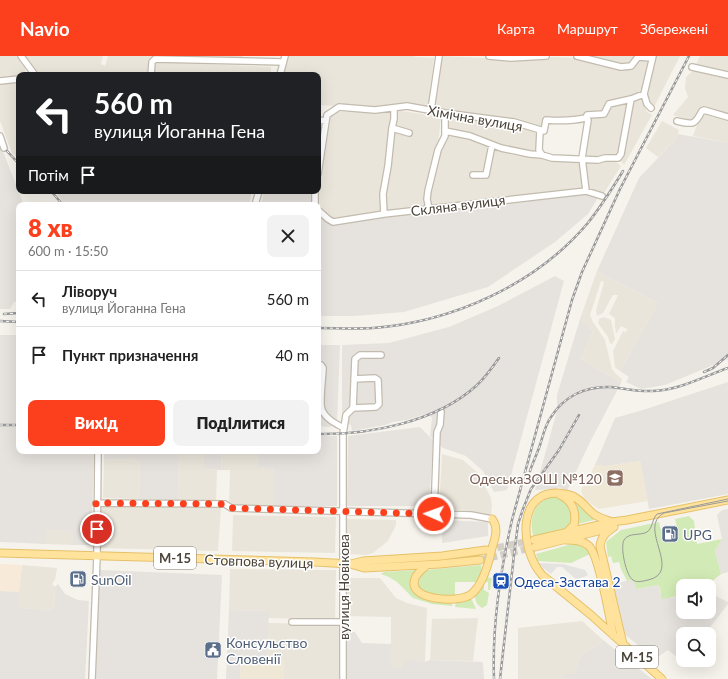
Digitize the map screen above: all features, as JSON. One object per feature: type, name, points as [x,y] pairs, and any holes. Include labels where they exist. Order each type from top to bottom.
[{"type":"main road","points":[[556,493],[576,497],[595,515],[613,524]]},
{"type":"main road","points":[[556,493],[569,500],[574,514],[574,525],[565,537]]},
{"type":"main road","name":"М-15","points":[[556,493],[539,498],[528,512],[526,530],[528,548],[532,561],[542,575],[591,615],[662,679]]},
{"type":"main road","points":[[565,537],[627,520],[728,500]]},
{"type":"main road","points":[[427,565],[419,572],[415,580],[420,594],[448,599],[463,598],[471,594],[477,588],[490,558],[496,530],[492,519]]},
{"type":"main road","points":[[613,524],[602,537],[600,546],[623,645]]},
{"type":"main road","name":"М-15","points":[[534,544],[565,537],[585,543],[593,551],[613,635]]},
{"type":"main road","name":"Стовпова вулиця","points":[[0,553],[350,564],[363,561],[442,556],[486,550]]},
{"type":"main road","name":"Стовпова вулиця","points":[[350,564],[364,568],[427,565],[480,560]]},
{"type":"street","points":[[21,56],[33,72]]},
{"type":"street","points":[[431,110],[439,56]]},
{"type":"street","points":[[489,56],[511,58],[546,56]]},
{"type":"street","points":[[577,56],[621,67],[631,66],[638,56],[652,57],[644,94],[647,104],[651,108]]},
{"type":"street","points":[[151,72],[152,62],[155,59],[284,59],[281,72]]},
{"type":"street","points":[[692,67],[728,75]]},
{"type":"street","points":[[0,81],[16,79]]},
{"type":"street","name":"Хімічна вулиця","points":[[326,121],[328,115],[339,107],[375,110],[407,106],[445,113],[514,122],[544,131],[546,120],[562,122],[586,118],[587,115],[604,114],[608,104],[631,99],[644,94]]},
{"type":"street","points":[[445,131],[470,136],[501,148],[552,158],[582,158],[598,160],[620,157],[622,154],[631,99]]},
{"type":"street","points":[[384,214],[383,194],[388,166],[394,108]]},
{"type":"street","points":[[677,121],[688,124],[694,123],[704,110],[728,117]]},
{"type":"street","points":[[429,209],[427,199],[428,191],[433,166],[438,150],[445,136],[445,113]]},
{"type":"street","points":[[586,118],[588,120],[582,158],[586,190]]},
{"type":"street","points":[[321,120],[326,121],[321,154]]},
{"type":"street","points":[[392,128],[409,133]]},
{"type":"street","points":[[540,131],[539,150],[542,155]]},
{"type":"street","points":[[0,136],[4,148]]},
{"type":"street","points":[[472,175],[486,176],[492,145]]},
{"type":"street","name":"Скляна вулиця","points":[[321,213],[333,222],[384,214],[586,190],[602,196]]},
{"type":"street","points":[[354,379],[375,378],[378,380],[378,404],[376,407],[353,408],[354,379],[355,359],[360,355],[381,355]]},
{"type":"street","points":[[321,366],[323,368],[321,395]]},
{"type":"street","name":"вулиця Новікова","points":[[343,679],[342,427],[346,415],[353,408]]},
{"type":"street","points":[[321,409],[326,415],[342,427]]},
{"type":"street","points":[[434,514],[437,432],[440,425],[441,412]]},
{"type":"street","points":[[92,679],[97,556],[96,503],[98,454]]},
{"type":"street","points":[[96,503],[225,504],[231,508],[471,515],[492,519]]},
{"type":"street","points":[[292,622],[343,622]]},
{"type":"shaded area","points":[[0,56],[15,56],[24,63],[26,72],[16,72],[16,156],[12,153],[0,121]]},
{"type":"shaded area","points":[[25,56],[103,56],[101,64],[105,66],[108,56],[243,56],[243,60],[153,58],[148,62],[147,72],[36,72]]},
{"type":"shaded area","points":[[289,56],[415,56],[434,58],[428,108],[376,107],[344,104],[336,106],[321,105],[321,72],[284,72]]},
{"type":"shaded area","points":[[441,56],[523,60],[553,57],[575,58],[603,67],[605,65],[620,70],[632,67],[639,58],[648,60],[642,95],[608,103],[603,113],[572,119],[543,116],[542,118],[545,122],[543,129],[432,109]]},
{"type":"shaded area","points":[[580,56],[637,56],[631,65],[622,66]]},
{"type":"shaded area","points":[[655,56],[680,56],[654,107],[648,104],[645,93]]},
{"type":"shaded area","points":[[700,56],[728,56],[728,73],[696,65]]},
{"type":"shaded area","points":[[155,62],[271,67],[271,72],[154,72]]},
{"type":"shaded area","points":[[693,71],[728,79],[728,114],[702,106],[692,121],[673,115],[688,97],[685,88],[686,77]]},
{"type":"shaded area","points":[[642,100],[647,112],[652,115],[624,165],[621,161],[632,101]]},
{"type":"shaded area","points":[[629,101],[619,156],[585,157],[590,117],[605,116],[610,106]]},
{"type":"shaded area","points":[[395,110],[441,117],[438,144],[431,165],[426,189],[427,208],[386,212],[384,195]]},
{"type":"shaded area","points":[[702,111],[728,119],[728,143],[693,136]]},
{"type":"shaded area","points":[[338,112],[391,112],[392,121],[382,212],[331,219],[321,206],[321,202],[317,201],[318,194],[321,194],[321,177],[331,116]]},
{"type":"shaded area","points":[[447,115],[512,124],[537,133],[538,153],[498,144],[448,129]]},
{"type":"shaded area","points":[[662,121],[679,130],[673,142],[658,157],[646,148]]},
{"type":"shaded area","points":[[678,134],[728,143],[728,359],[665,385],[641,389],[626,382],[629,377],[620,371],[658,303],[597,271],[639,178],[673,142]]},
{"type":"shaded area","points":[[449,136],[469,139],[512,155],[580,161],[584,189],[430,206],[429,198],[440,152]]},
{"type":"shaded area","points":[[0,144],[16,185],[16,194],[20,194],[23,202],[16,202],[16,302],[14,302],[10,309],[0,309]]},
{"type":"shaded area","points":[[606,159],[616,162],[621,166],[604,193],[588,189],[585,161],[597,163]]},
{"type":"shaded area","points":[[585,192],[599,196],[588,214],[555,242],[488,287],[404,312],[354,316],[321,316],[321,216],[332,224]]},
{"type":"shaded area","points":[[57,194],[251,194],[250,202],[63,202]]},
{"type":"shaded area","points":[[263,194],[313,194],[311,202],[262,202]]},
{"type":"shaded area","points":[[597,271],[658,303],[620,371],[615,367],[613,351],[623,331],[626,332],[627,329],[621,326],[616,334],[615,318],[609,314],[618,295],[613,295],[603,313],[597,316],[596,311],[604,282],[601,281],[590,315],[605,340],[612,369],[622,379],[621,383],[581,359],[593,331],[580,319]]},
{"type":"shaded area","points":[[555,276],[564,281],[507,490],[494,492],[483,471],[466,456],[443,448],[430,436],[432,418],[428,413],[407,420],[352,431],[351,425],[342,422],[342,345],[389,343],[449,327],[498,306]]},
{"type":"shaded area","points":[[604,317],[611,320],[615,339],[612,344],[598,323],[599,319]]},
{"type":"shaded area","points":[[580,319],[593,331],[581,359],[621,383],[589,444],[567,491],[558,487],[557,489],[535,490],[557,411],[557,395]]},
{"type":"shaded area","points":[[0,335],[16,335],[16,454],[94,454],[91,545],[73,545],[72,531],[46,530],[45,544],[0,542]]},
{"type":"shaded area","points":[[321,345],[340,345],[337,423],[330,427],[321,426]]},
{"type":"shaded area","points":[[728,382],[728,494],[649,509],[640,461],[605,466],[595,465],[615,418]]},
{"type":"shaded area","points":[[420,427],[433,440],[429,506],[347,506],[348,436]]},
{"type":"shaded area","points":[[321,436],[337,436],[337,506],[274,506],[274,469],[257,468],[258,454],[321,454]]},
{"type":"shaded area","points":[[104,454],[179,454],[178,500],[139,499],[140,460],[104,459]]},
{"type":"shaded area","points":[[179,454],[204,454],[204,469],[217,470],[216,501],[178,500]]},
{"type":"shaded area","points":[[204,454],[222,454],[221,470],[204,469]]},
{"type":"shaded area","points":[[222,454],[258,454],[257,468],[274,469],[274,506],[229,505],[230,470],[221,470]]},
{"type":"shaded area","points":[[442,454],[463,460],[478,473],[491,498],[491,514],[487,516],[472,512],[439,510]]},
{"type":"shaded area","points":[[104,459],[140,460],[139,499],[103,498]]},
{"type":"shaded area","name":"ОдеськаЗОШ №120","points":[[640,461],[648,501],[599,509],[585,500],[581,490],[595,465],[605,466]]},
{"type":"shaded area","points":[[100,505],[221,508],[218,551],[99,548]]},
{"type":"shaded area","points":[[728,509],[728,572],[721,574],[715,551],[722,539],[717,515],[722,510]]},
{"type":"shaded area","points":[[233,515],[336,517],[335,553],[232,551]]},
{"type":"shaded area","points":[[347,519],[396,520],[396,525],[388,541],[373,553],[366,555],[345,554]]},
{"type":"shaded area","points":[[443,520],[488,522],[488,536],[442,543]]},
{"type":"shaded area","points":[[45,530],[72,531],[73,545],[45,544]]},
{"type":"shaded area","points":[[537,563],[563,564],[585,570],[588,575],[577,580],[562,567],[557,567],[551,574]]},
{"type":"shaded area","points":[[0,564],[22,565],[19,592],[0,591]]},
{"type":"shaded area","points":[[22,565],[57,568],[55,580],[52,584],[55,587],[54,610],[17,608]]},
{"type":"shaded area","points":[[230,569],[336,570],[335,620],[268,618],[268,611],[229,610]]},
{"type":"shaded area","points":[[100,570],[222,575],[217,679],[95,679]]},
{"type":"shaded area","points":[[347,578],[380,578],[396,598],[407,603],[427,608],[425,662],[413,660],[403,668],[391,666],[391,617],[347,616]]},
{"type":"shaded area","points":[[630,580],[635,583],[637,589],[659,585],[660,593],[671,598],[676,597],[676,619],[716,619],[716,596],[728,602],[728,604],[710,627],[676,627],[676,656],[668,650],[655,659],[622,632],[612,584]]},
{"type":"shaded area","points":[[58,584],[65,594],[78,600],[89,601],[85,679],[0,679],[0,591],[19,592],[18,608],[54,610],[55,587]]},
{"type":"shaded area","points":[[229,610],[269,611],[267,659],[241,658],[240,679],[226,679]]},
{"type":"shaded area","points":[[478,618],[473,661],[430,660],[432,619]]},
{"type":"shaded area","points":[[582,621],[603,640],[596,647],[587,650],[580,658],[574,675],[565,675],[565,679],[518,679],[518,628]]},
{"type":"shaded area","points":[[268,623],[340,624],[339,679],[284,679],[284,660],[267,659]]},
{"type":"shaded area","points":[[347,631],[355,632],[362,643],[391,644],[391,666],[403,668],[404,661],[413,660],[425,662],[430,660],[483,662],[484,679],[347,679]]},
{"type":"shaded area","points":[[603,640],[652,679],[565,679],[564,675],[574,674],[580,658],[587,650],[596,647]]},
{"type":"shaded area","points":[[241,658],[284,659],[284,679],[240,679]]},
{"type":"green space","points":[[551,497],[561,497],[570,504],[572,522],[568,528],[533,536],[532,518],[536,507]]},
{"type":"green space","points":[[574,500],[594,518],[594,520],[578,524]]},
{"type":"green space","points":[[689,516],[694,521],[697,544],[722,539],[715,551],[721,574],[715,579],[676,579],[676,596],[662,599],[659,585],[636,589],[635,583],[630,580],[627,581],[619,562],[613,563],[611,556],[608,557],[606,542],[621,530],[659,522],[661,531],[677,528],[675,519]]},
{"type":"green space","points":[[572,544],[583,546],[590,554],[571,563],[538,561],[536,554]]},
{"type":"green space","points":[[481,565],[482,572],[477,582],[455,582],[455,597],[440,596],[425,592],[418,584],[419,578],[426,570]]},
{"type":"green space","points":[[417,570],[414,588],[452,602],[452,606],[432,604],[413,598],[397,582],[381,574],[384,572]]},
{"type":"green space","points":[[485,577],[492,578],[490,590],[488,590],[488,582],[484,582],[484,590],[489,593],[487,605],[482,608],[476,601],[475,597]]},
{"type":"green space","points":[[469,598],[472,600],[476,609],[455,607],[456,602]]},
{"type":"tunnel","points":[[487,550],[533,540]]},
{"type":"tunnel","points":[[480,560],[535,547]]},
{"type":"tram line","points":[[728,499],[657,514],[647,532],[632,535],[626,538],[623,544],[623,555],[630,577],[633,580],[640,582],[648,580],[658,575],[662,568],[662,559],[656,538],[655,528],[657,520],[664,513],[728,501]]},
{"type":"railway","points":[[494,679],[494,639],[498,599],[512,520],[572,300],[582,272],[620,189],[689,56]]},
{"type":"railway","points":[[7,151],[16,161]]},
{"type":"railway","points":[[321,328],[373,328],[403,324],[432,318],[462,309],[490,297],[543,265],[566,246],[592,218],[623,171]]},
{"type":"railway","points":[[54,194],[60,202]]},
{"type":"railway","points":[[4,314],[16,313]]},
{"type":"railway","points":[[0,321],[16,322]]},
{"type":"railway","points":[[704,372],[713,368],[728,355]]},
{"type":"railway","points":[[321,434],[338,434],[380,429],[401,424],[442,409],[476,386],[499,358]]},
{"type":"railway","points":[[530,471],[549,420],[562,403],[576,394],[592,388],[601,387],[642,391],[663,390],[682,386],[728,368]]},
{"type":"railway","points":[[500,679],[518,524],[531,489],[559,450],[579,415]]},
{"type":"railway","points":[[0,425],[16,425]]},
{"type":"place","name":"ОдеськаЗОШ №120","points":[[615,478]]},
{"type":"place","name":"UPG","points":[[670,534]]},
{"type":"place","name":"SunOil","points":[[78,579]]},
{"type":"place","name":"Одеса-Застава 2","points":[[501,581]]},
{"type":"place","name":"Консульство Словенії","points":[[213,650]]},
{"type":"route","points":[[97,529],[96,503],[225,504],[231,508],[434,514]]}]
